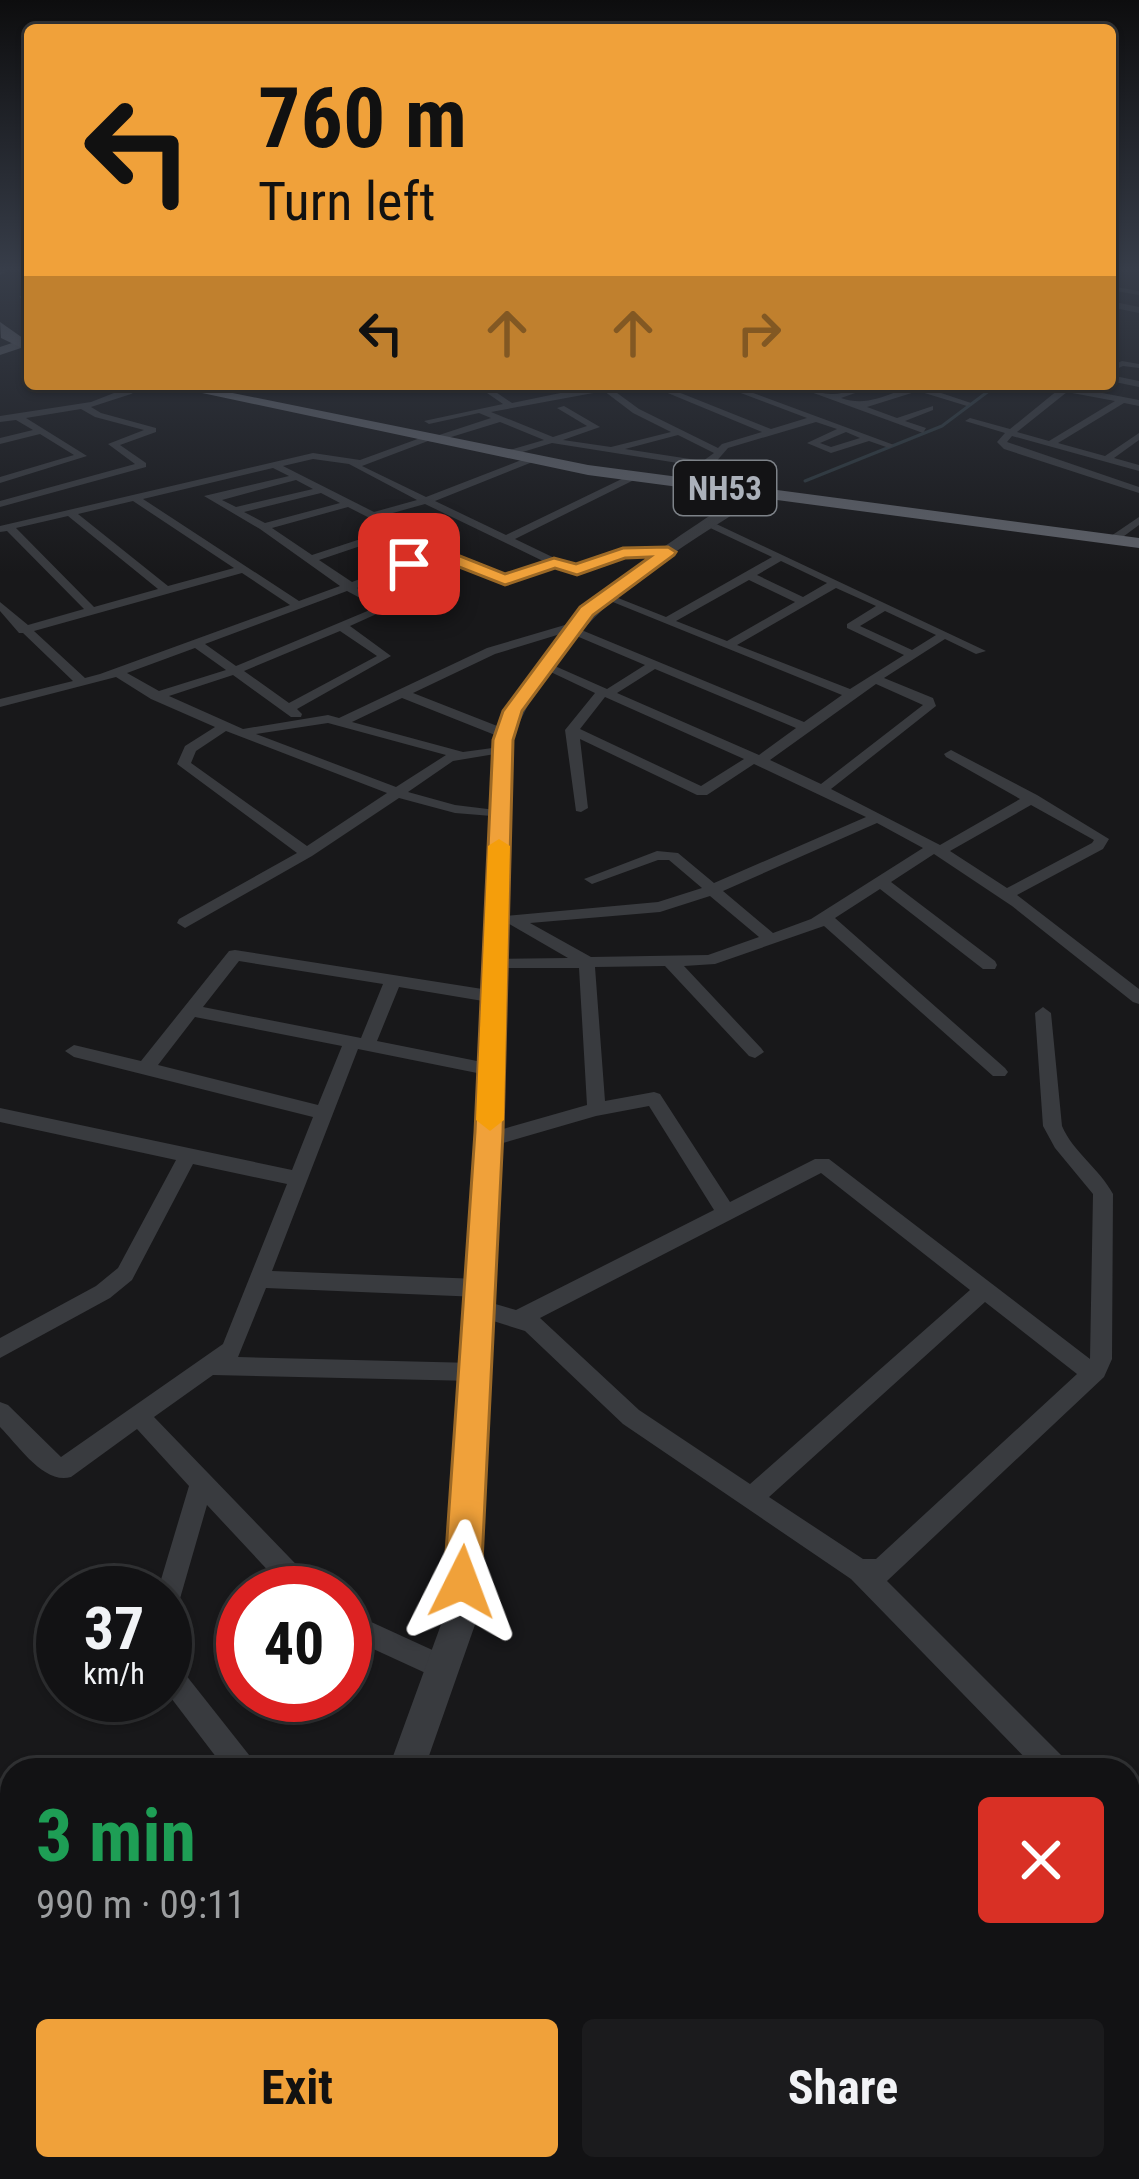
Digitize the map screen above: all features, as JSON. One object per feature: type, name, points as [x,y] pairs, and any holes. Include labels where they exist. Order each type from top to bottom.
[{"type":"highway","name":"NH53","points":[[203,390],[429,433],[506,454],[635,476],[1139,543]]},
{"type":"street","points":[[0,419],[82,406],[134,390]]},
{"type":"street","points":[[487,390],[508,404]]},
{"type":"street","points":[[556,390],[561,394]]},
{"type":"street","points":[[348,463],[368,461],[482,410],[580,390]]},
{"type":"street","points":[[607,390],[719,452]]},
{"type":"street","points":[[665,390],[770,432]]},
{"type":"street","points":[[740,390],[889,445]]},
{"type":"street","points":[[812,390],[923,430]]},
{"type":"street","points":[[832,398],[855,390]]},
{"type":"street","points":[[859,407],[905,390]]},
{"type":"street","points":[[932,390],[968,403]]},
{"type":"street","points":[[1064,390],[1002,442],[1139,490]]},
{"type":"street","points":[[1071,390],[1139,403]]},
{"type":"street","points":[[1050,444],[1124,399]]},
{"type":"street","points":[[0,504],[143,465],[113,444],[153,430],[98,416],[82,406]]},
{"type":"street","points":[[506,454],[595,428],[561,408]]},
{"type":"street","points":[[896,421],[930,408]]},
{"type":"street","points":[[482,410],[552,440],[703,464],[725,446],[815,418]]},
{"type":"street","points":[[0,482],[82,456],[18,417]]},
{"type":"street","points":[[429,433],[499,419]]},
{"type":"street","points":[[970,421],[1139,468]]},
{"type":"street","points":[[846,429],[812,443],[831,449],[868,438]]},
{"type":"street","points":[[0,441],[41,430]]},
{"type":"street","points":[[609,450],[680,433]]},
{"type":"street","points":[[1107,459],[1139,436]]},
{"type":"street","points":[[4,528],[319,455],[348,463],[577,570],[623,553],[668,552]]},
{"type":"street","points":[[370,516],[427,500],[532,459]]},
{"type":"street","points":[[274,465],[440,553],[502,580],[554,563]]},
{"type":"street","points":[[507,539],[635,476]]},
{"type":"street","points":[[213,499],[296,477]]},
{"type":"street","points":[[0,482],[26,497]]},
{"type":"street","points":[[155,696],[234,671],[386,607],[192,484]]},
{"type":"street","points":[[234,511],[320,490]]},
{"type":"street","points":[[410,1758],[460,1619],[496,964],[505,920],[499,814],[504,741],[513,711],[544,666],[604,596],[755,492]]},
{"type":"street","points":[[135,498],[295,603]]},
{"type":"street","points":[[264,526],[346,503]]},
{"type":"street","points":[[72,514],[166,590]]},
{"type":"street","points":[[1112,540],[1139,520]]},
{"type":"street","points":[[710,524],[980,651]]},
{"type":"street","points":[[4,528],[92,611]]},
{"type":"street","points":[[310,559],[397,530]]},
{"type":"street","points":[[0,703],[116,672],[440,553]]},
{"type":"street","points":[[667,621],[781,557]]},
{"type":"street","points":[[23,630],[242,569]]},
{"type":"street","points":[[748,575],[805,602]]},
{"type":"street","points":[[728,645],[836,584]]},
{"type":"street","points":[[604,596],[851,694]]},
{"type":"street","points":[[0,605],[83,682]]},
{"type":"street","points":[[885,606],[851,626],[913,655]]},
{"type":"street","points":[[288,709],[385,656],[343,627]]},
{"type":"street","points":[[344,722],[491,651],[573,628],[806,727]]},
{"type":"street","points":[[572,730],[702,792],[945,634]]},
{"type":"street","points":[[195,642],[305,721]]},
{"type":"street","points":[[581,808],[572,730],[604,693],[655,664]]},
{"type":"street","points":[[544,666],[821,790],[936,849],[1007,894],[1139,998]]},
{"type":"street","points":[[116,672],[223,727],[398,792],[453,812],[499,814]]},
{"type":"street","points":[[821,790],[930,706],[928,701],[875,679]]},
{"type":"street","points":[[403,693],[504,741]]},
{"type":"street","points":[[240,733],[305,721],[344,722],[458,754]]},
{"type":"street","points":[[223,727],[190,749],[184,764],[308,853]]},
{"type":"street","points":[[185,923],[308,853],[458,754],[504,741]]},
{"type":"street","points":[[951,754],[1095,832],[1102,843],[1007,894]]},
{"type":"street","points":[[496,964],[717,958],[825,918],[936,849],[1032,798]]},
{"type":"street","points":[[505,920],[655,908],[712,890],[875,818]]},
{"type":"street","points":[[592,879],[668,854],[768,938]]},
{"type":"street","points":[[880,882],[988,965]]},
{"type":"street","points":[[825,918],[999,1072]]},
{"type":"street","points":[[505,920],[590,963]]},
{"type":"street","points":[[146,1069],[228,959],[243,954],[495,997]]},
{"type":"street","points":[[670,962],[755,1052]]},
{"type":"street","points":[[590,963],[596,1108]]},
{"type":"street","points":[[0,1412],[56,1468],[63,1469],[231,1351],[324,1113],[393,980]]},
{"type":"street","points":[[190,1010],[492,1070]]},
{"type":"street","points":[[860,1571],[881,1571],[1092,1373],[1104,1349],[1103,1194],[1096,1178],[1055,1134],[1043,1013]]},
{"type":"street","points":[[74,1051],[324,1113]]},
{"type":"street","points":[[489,1140],[596,1108],[649,1099],[659,1103],[725,1210]]},
{"type":"street","points":[[0,1115],[298,1179]]},
{"type":"street","points":[[0,1349],[104,1292],[125,1274],[188,1156]]},
{"type":"street","points":[[520,1318],[822,1164],[1092,1373]]},
{"type":"street","points":[[259,1279],[479,1298],[520,1318],[631,1418],[860,1571],[1044,1758]]},
{"type":"street","points":[[751,1498],[985,1289]]},
{"type":"street","points":[[215,1366],[474,1372]]},
{"type":"street","points":[[138,1415],[280,1566]]},
{"type":"street","points":[[178,1566],[202,1483]]},
{"type":"street","points":[[372,1635],[443,1668]]},
{"type":"street","points":[[192,1704],[234,1758]]},
{"type":"waterway","points":[[805,481],[942,426],[990,390]]},
{"type":"slow traffic","points":[[490,1120],[499,846]]},
{"type":"route","points":[[409,564],[440,553],[505,580],[554,563],[577,570],[623,553],[668,552],[586,611],[513,711],[503,740],[489,1132],[462,1582]]}]
